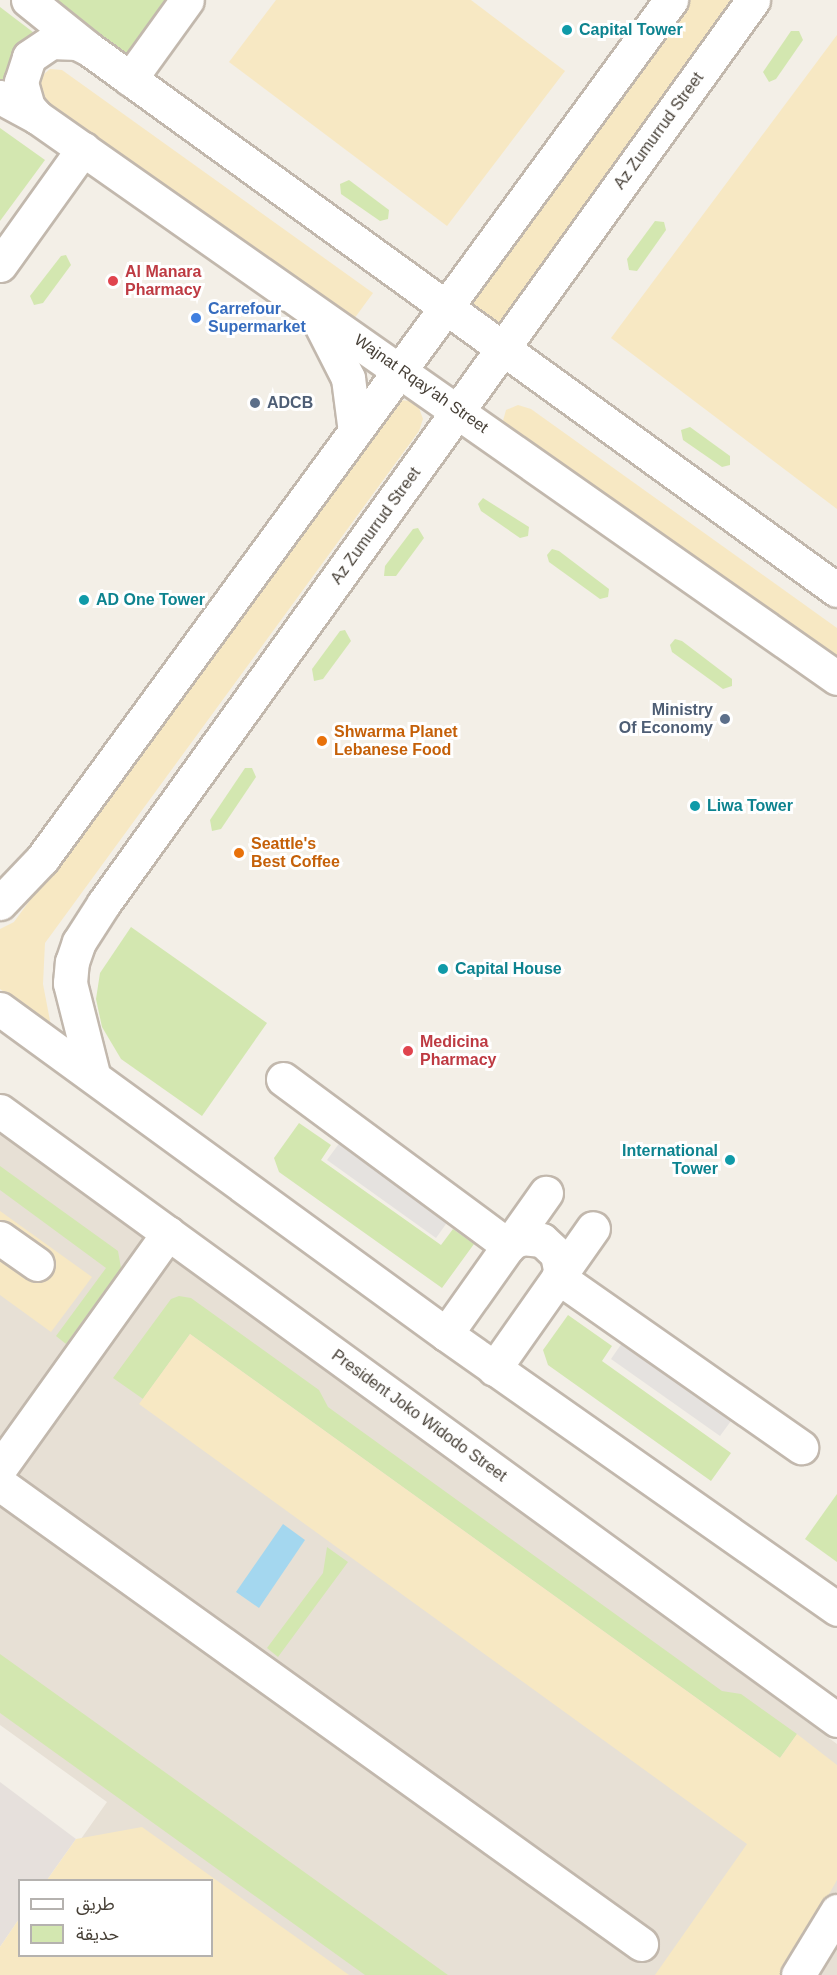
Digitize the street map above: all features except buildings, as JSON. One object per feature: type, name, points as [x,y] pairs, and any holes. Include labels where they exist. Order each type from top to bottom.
[{"type":"street","points":[[28,0],[88,49],[502,351],[837,590]]},
{"type":"street","points":[[130,79],[188,0]]},
{"type":"street","points":[[0,903],[42,859],[671,0]]},
{"type":"street","name":"Az Zumurrud Street","points":[[93,1074],[70,983],[72,962],[80,942],[104,903],[753,0]]},
{"type":"street","points":[[37,117],[28,107],[21,82],[29,57],[51,42],[70,42],[88,49]]},
{"type":"street","name":"Wajnat Rqay'ah Street","points":[[0,97],[37,117],[401,369],[837,678]]},
{"type":"street","points":[[0,265],[83,149]]},
{"type":"street","points":[[313,308],[348,378],[356,432]]},
{"type":"street","points":[[0,1009],[93,1074],[494,1369],[834,1605]]},
{"type":"street","points":[[283,1079],[510,1244]]},
{"type":"street","name":"President Joko Widodo Street","points":[[0,1111],[832,1717]]},
{"type":"street","points":[[446,1334],[546,1193]]},
{"type":"street","points":[[494,1369],[592,1228]]},
{"type":"street","points":[[0,1468],[168,1233]]},
{"type":"street","points":[[0,1238],[37,1264]]},
{"type":"street","points":[[510,1244],[522,1238],[542,1240],[557,1254],[559,1275],[801,1447]]},
{"type":"street","points":[[0,1484],[641,1944]]},
{"type":"street","points":[[832,1717],[837,1743]]},
{"type":"street","points":[[798,1975],[837,1911]]},
{"type":"shaded area","points":[[357,1119],[466,1196],[436,1238],[327,1160]]},
{"type":"shaded area","points":[[0,1132],[837,1744],[837,1975],[0,1975],[19,1957],[213,1957],[213,1879],[53,1879],[107,1802],[0,1725]]},
{"type":"shaded area","points":[[640,1317],[750,1395],[720,1436],[611,1359]]},
{"type":"shaded area","points":[[0,1782],[76,1839],[48,1879],[18,1879],[18,1920],[0,1947]]},
{"type":"green space","points":[[37,0],[168,0],[132,51],[115,54]]},
{"type":"green space","points":[[0,7],[46,42],[0,86]]},
{"type":"green space","points":[[791,31],[799,31],[803,40],[776,79],[769,82],[763,72]]},
{"type":"green space","points":[[0,128],[45,160],[0,221]]},
{"type":"green space","points":[[349,180],[389,210],[388,219],[380,221],[341,194],[340,184]]},
{"type":"green space","points":[[655,221],[664,222],[666,230],[637,271],[629,270],[627,259]]},
{"type":"green space","points":[[66,255],[71,265],[43,303],[34,305],[30,296],[61,256]]},
{"type":"green space","points":[[690,427],[730,456],[730,465],[722,467],[683,440],[681,430]]},
{"type":"green space","points":[[483,498],[529,527],[528,536],[520,538],[481,511],[478,504]]},
{"type":"green space","points":[[418,528],[424,538],[396,576],[384,576],[385,566],[413,529]]},
{"type":"green space","points":[[552,549],[559,551],[609,589],[608,597],[600,599],[549,562],[547,555]]},
{"type":"green space","points":[[345,630],[351,641],[323,679],[314,681],[312,669],[340,631]]},
{"type":"green space","points":[[675,639],[682,641],[732,679],[732,686],[723,689],[672,652],[670,645]]},
{"type":"green space","points":[[245,768],[252,768],[256,777],[221,829],[212,831],[210,820]]},
{"type":"green space","points":[[131,927],[267,1023],[202,1116],[121,1059],[102,1027],[96,999],[100,973]]},
{"type":"green space","points":[[299,1123],[331,1145],[321,1160],[441,1245],[453,1229],[474,1244],[442,1288],[279,1172],[274,1158]]},
{"type":"green space","points":[[0,1166],[118,1251],[121,1268],[66,1344],[56,1336],[106,1268],[0,1190]]},
{"type":"green space","points":[[179,1296],[191,1298],[319,1390],[328,1407],[722,1691],[741,1694],[797,1734],[780,1758],[190,1334],[143,1399],[113,1378],[171,1299]]},
{"type":"green space","points":[[568,1315],[612,1346],[602,1361],[731,1453],[711,1481],[548,1365],[543,1350]]},
{"type":"green space","points":[[837,1494],[837,1562],[805,1539]]},
{"type":"green space","points":[[327,1547],[348,1562],[278,1657],[267,1648],[323,1573]]},
{"type":"green space","points":[[0,1654],[448,1975],[365,1975],[0,1713]]},
{"type":"sand","points":[[276,0],[471,0],[565,71],[447,226],[229,62]]},
{"type":"sand","points":[[689,0],[735,0],[497,325],[463,312]]},
{"type":"sand","points":[[837,35],[837,509],[611,338]]},
{"type":"sand","points":[[50,69],[62,70],[373,293],[351,323],[43,102],[37,80]]},
{"type":"sand","points":[[399,400],[410,401],[419,408],[423,419],[419,431],[45,943],[43,984],[51,1026],[0,989],[0,929],[14,922],[389,407]]},
{"type":"sand","points":[[518,405],[531,409],[837,628],[837,662],[501,428],[506,410]]},
{"type":"sand","points":[[0,1211],[92,1277],[51,1332],[0,1295]]},
{"type":"sand","points":[[190,1334],[780,1758],[797,1734],[837,1765],[837,1880],[783,1975],[655,1975],[747,1844],[139,1404]]},
{"type":"sand","points":[[142,1827],[349,1975],[0,1975],[0,1947],[18,1920],[18,1957],[213,1957],[213,1879],[48,1879],[76,1839]]},
{"type":"water","points":[[283,1524],[305,1540],[259,1608],[236,1592]]},
{"type":"place","name":"Capital Tower","points":[[567,30]]},
{"type":"place","name":"Al Manara Pharmacy","points":[[113,281]]},
{"type":"place","name":"Carrefour Supermarket","points":[[196,318]]},
{"type":"place","name":"ADCB","points":[[255,403]]},
{"type":"place","name":"AD One Tower","points":[[84,600]]},
{"type":"place","name":"Ministry Of Economy","points":[[725,719]]},
{"type":"place","name":"Shwarma Planet Lebanese Food","points":[[322,741]]},
{"type":"place","name":"Liwa Tower","points":[[695,806]]},
{"type":"place","name":"Seattle's Best Coffee","points":[[239,853]]},
{"type":"place","name":"Capital House","points":[[443,969]]},
{"type":"place","name":"Medicina Pharmacy","points":[[408,1051]]},
{"type":"place","name":"International Tower","points":[[730,1160]]}]
